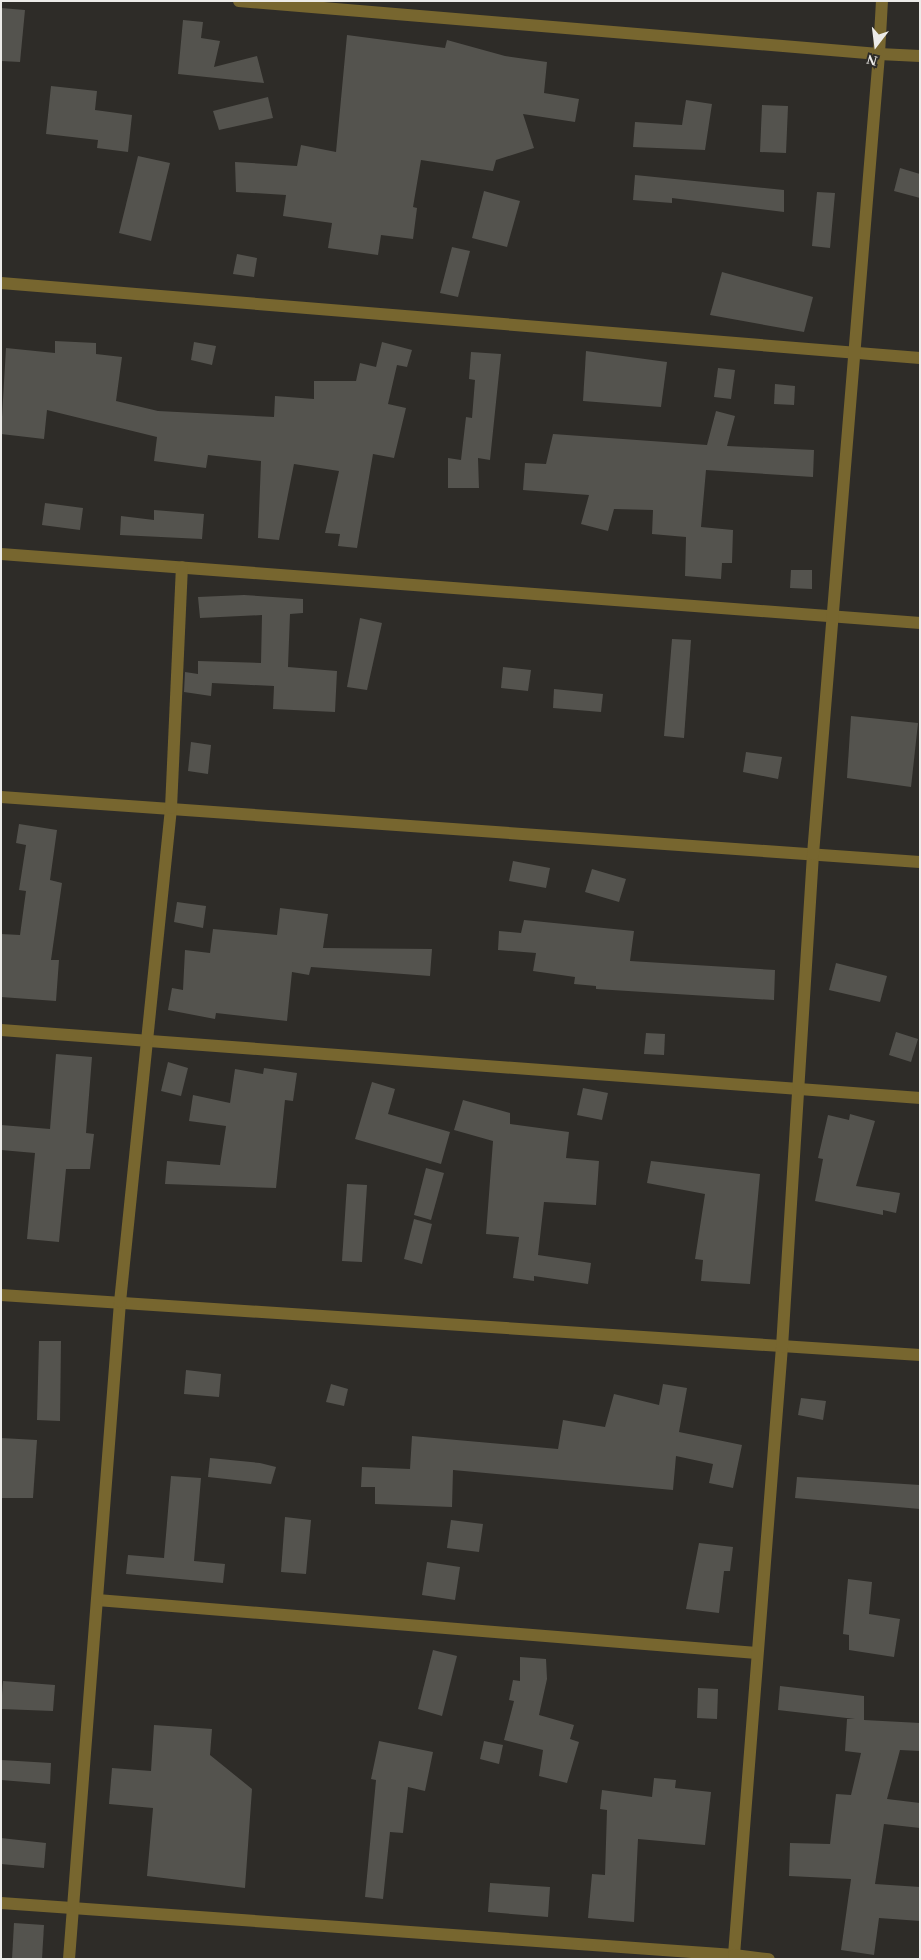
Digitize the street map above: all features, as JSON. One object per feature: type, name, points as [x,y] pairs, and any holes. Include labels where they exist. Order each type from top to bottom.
[{"type":"street","points":[[239,1],[920,56]]},
{"type":"street","points":[[734,1955],[782,1347],[800,1088],[813,854],[882,1]]},
{"type":"street","points":[[1,283],[920,358]]},
{"type":"street","points":[[1,554],[920,623]]},
{"type":"street","points":[[69,1959],[120,1302],[171,808],[182,567]]},
{"type":"street","points":[[1,796],[920,862]]},
{"type":"street","points":[[1,1030],[920,1098]]},
{"type":"street","points":[[1,1295],[920,1355]]},
{"type":"street","points":[[97,1600],[757,1653]]},
{"type":"street","points":[[1,1903],[606,1954],[734,1955],[769,1959]]},
{"type":"building","points":[[1,8],[25,10],[20,62],[1,61]]},
{"type":"building","points":[[183,20],[203,22],[201,38],[220,41],[214,67],[257,56],[264,83],[178,74]]},
{"type":"building","points":[[347,35],[445,48],[447,40],[505,56],[547,62],[544,93],[579,99],[575,122],[523,114],[534,148],[496,160],[493,171],[421,160],[413,207],[417,208],[413,239],[381,235],[378,255],[328,248],[332,223],[283,216],[286,195],[236,192],[235,162],[297,166],[301,145],[336,152]]},
{"type":"building","points":[[51,86],[97,91],[95,110],[132,115],[128,152],[97,148],[98,140],[46,134]]},
{"type":"building","points":[[268,97],[273,118],[219,130],[213,111]]},
{"type":"building","points":[[686,100],[712,104],[705,150],[633,147],[635,122],[682,125]]},
{"type":"building","points":[[762,105],[788,106],[786,153],[760,152]]},
{"type":"building","points":[[138,156],[170,163],[151,241],[119,233]]},
{"type":"building","points":[[900,168],[920,174],[920,198],[894,191]]},
{"type":"building","points":[[635,175],[784,190],[784,212],[672,198],[672,203],[633,200]]},
{"type":"building","points":[[484,191],[520,201],[507,247],[472,238]]},
{"type":"building","points":[[817,192],[835,193],[830,248],[812,246]]},
{"type":"building","points":[[452,247],[470,251],[458,297],[440,293]]},
{"type":"building","points":[[237,254],[257,258],[254,277],[233,274]]},
{"type":"building","points":[[722,272],[813,297],[804,332],[710,315]]},
{"type":"building","points":[[55,341],[96,343],[96,354],[122,357],[116,401],[158,411],[274,417],[275,396],[314,399],[314,381],[356,381],[360,363],[376,367],[382,342],[412,350],[407,367],[397,365],[388,404],[406,408],[394,458],[373,454],[357,548],[338,546],[340,534],[325,533],[339,471],[294,464],[279,540],[258,538],[261,461],[208,455],[206,468],[154,461],[157,437],[47,410],[44,439],[1,434],[6,348],[55,353]]},
{"type":"building","points":[[194,342],[216,346],[212,365],[191,360]]},
{"type":"building","points":[[586,351],[667,362],[661,407],[583,401]]},
{"type":"building","points":[[471,352],[501,354],[490,460],[478,458],[479,488],[448,488],[448,458],[461,460],[466,417],[472,418],[475,380],[469,379]]},
{"type":"building","points":[[718,368],[735,370],[731,399],[714,397]]},
{"type":"building","points":[[775,384],[795,386],[794,405],[774,404]]},
{"type":"building","points":[[716,411],[735,416],[727,446],[814,450],[813,477],[706,470],[701,527],[733,530],[732,563],[722,563],[721,579],[685,576],[686,537],[652,534],[653,510],[614,509],[608,531],[581,524],[589,495],[523,490],[525,463],[546,464],[553,434],[707,445]]},
{"type":"building","points":[[45,503],[83,508],[80,530],[42,525]]},
{"type":"building","points":[[154,510],[204,514],[202,539],[120,535],[121,516],[154,520]]},
{"type":"building","points":[[791,570],[812,570],[812,589],[790,588]]},
{"type":"building","points":[[244,595],[303,599],[303,613],[290,614],[288,667],[337,671],[335,712],[273,709],[274,686],[212,683],[211,696],[184,692],[185,672],[198,674],[198,661],[261,663],[262,615],[200,618],[198,597]]},
{"type":"building","points":[[360,618],[382,623],[367,690],[347,687]]},
{"type":"building","points":[[672,639],[691,640],[684,738],[664,736]]},
{"type":"building","points":[[503,667],[531,670],[528,691],[501,688]]},
{"type":"building","points":[[554,689],[603,694],[601,712],[553,708]]},
{"type":"building","points":[[851,716],[918,723],[911,787],[847,778]]},
{"type":"building","points":[[191,742],[211,745],[208,774],[188,771]]},
{"type":"building","points":[[746,752],[782,757],[778,779],[743,772]]},
{"type":"building","points":[[19,824],[57,830],[50,880],[62,883],[51,960],[59,960],[56,1001],[1,997],[1,934],[20,935],[26,891],[19,890],[26,845],[16,843]]},
{"type":"building","points":[[513,861],[550,868],[546,888],[509,881]]},
{"type":"building","points":[[592,869],[626,879],[619,902],[585,892]]},
{"type":"building","points":[[177,902],[206,906],[203,928],[174,922]]},
{"type":"building","points":[[280,908],[328,914],[323,948],[432,949],[430,976],[311,967],[309,975],[292,972],[287,1021],[216,1013],[215,1019],[168,1010],[172,988],[183,990],[185,950],[210,953],[213,929],[277,935]]},
{"type":"building","points":[[524,920],[634,931],[630,961],[775,970],[774,1000],[596,989],[596,986],[574,984],[575,977],[533,971],[536,953],[498,950],[499,931],[521,933]]},
{"type":"building","points":[[836,963],[887,976],[880,1002],[829,990]]},
{"type":"building","points":[[896,1032],[918,1039],[911,1062],[889,1055]]},
{"type":"building","points":[[646,1033],[665,1034],[664,1055],[644,1054]]},
{"type":"building","points":[[56,1054],[92,1057],[86,1133],[94,1134],[90,1169],[66,1169],[59,1242],[27,1239],[35,1153],[1,1150],[1,1125],[50,1129]]},
{"type":"building","points":[[168,1062],[188,1068],[181,1096],[161,1091]]},
{"type":"building","points":[[264,1068],[297,1073],[293,1101],[285,1100],[276,1188],[165,1184],[167,1161],[220,1165],[226,1126],[189,1121],[193,1095],[230,1103],[235,1069],[263,1074]]},
{"type":"building","points":[[372,1082],[395,1089],[388,1114],[450,1132],[441,1164],[355,1139]]},
{"type":"building","points":[[583,1088],[608,1093],[602,1120],[577,1115]]},
{"type":"building","points":[[463,1100],[510,1113],[510,1124],[569,1132],[566,1158],[599,1161],[596,1205],[544,1202],[538,1255],[591,1263],[588,1284],[534,1276],[534,1281],[513,1278],[519,1237],[486,1234],[493,1141],[454,1130]]},
{"type":"building","points":[[850,1114],[875,1121],[856,1186],[900,1193],[896,1213],[883,1210],[883,1215],[815,1201],[823,1159],[818,1158],[828,1115],[849,1120]]},
{"type":"building","points":[[651,1161],[760,1174],[750,1284],[701,1281],[703,1260],[695,1259],[705,1194],[647,1183]]},
{"type":"building","points":[[426,1168],[444,1173],[431,1220],[414,1215]]},
{"type":"building","points":[[347,1184],[367,1185],[362,1262],[342,1261]]},
{"type":"building","points":[[414,1219],[432,1224],[422,1264],[404,1259]]},
{"type":"building","points":[[39,1341],[61,1341],[60,1421],[37,1420]]},
{"type":"building","points":[[186,1370],[221,1374],[219,1397],[184,1394]]},
{"type":"building","points":[[331,1384],[348,1389],[344,1406],[326,1402]]},
{"type":"building","points":[[663,1384],[687,1388],[679,1432],[742,1445],[733,1488],[709,1483],[713,1464],[676,1456],[673,1490],[453,1470],[452,1507],[375,1504],[375,1487],[361,1487],[362,1467],[410,1469],[412,1436],[558,1449],[563,1420],[605,1427],[614,1394],[659,1405]]},
{"type":"building","points":[[801,1398],[826,1401],[823,1420],[798,1415]]},
{"type":"building","points":[[1,1438],[37,1440],[33,1498],[1,1498]]},
{"type":"building","points":[[210,1458],[260,1463],[276,1467],[271,1484],[208,1477]]},
{"type":"building","points":[[171,1476],[201,1478],[194,1561],[225,1564],[223,1583],[126,1574],[128,1555],[164,1558]]},
{"type":"building","points":[[797,1477],[920,1485],[920,1509],[795,1498]]},
{"type":"building","points":[[285,1517],[311,1520],[306,1574],[281,1572]]},
{"type":"building","points":[[451,1520],[483,1524],[479,1552],[447,1548]]},
{"type":"building","points":[[699,1543],[733,1547],[730,1571],[724,1571],[719,1613],[686,1609]]},
{"type":"building","points":[[427,1562],[460,1567],[455,1600],[422,1595]]},
{"type":"building","points":[[848,1579],[872,1582],[869,1614],[900,1619],[894,1657],[849,1650],[849,1635],[843,1634]]},
{"type":"building","points":[[433,1650],[457,1656],[442,1716],[418,1709]]},
{"type":"building","points":[[520,1657],[546,1659],[547,1679],[539,1715],[574,1725],[570,1739],[579,1742],[567,1783],[539,1776],[543,1750],[504,1740],[514,1701],[509,1700],[513,1680],[520,1681]]},
{"type":"building","points":[[3,1681],[55,1685],[53,1711],[1,1709]]},
{"type":"building","points":[[780,1686],[864,1696],[864,1720],[920,1723],[920,1751],[900,1750],[887,1799],[920,1803],[920,1828],[884,1824],[875,1884],[920,1887],[920,1921],[879,1918],[874,1955],[841,1950],[851,1879],[789,1876],[790,1843],[830,1844],[836,1794],[851,1795],[861,1753],[845,1751],[847,1719],[855,1719],[778,1710]]},
{"type":"building","points":[[698,1688],[718,1689],[717,1719],[697,1718]]},
{"type":"building","points":[[154,1725],[212,1729],[210,1755],[252,1789],[245,1888],[147,1876],[153,1808],[109,1804],[112,1768],[151,1771]]},
{"type":"building","points":[[379,1741],[433,1752],[425,1791],[408,1787],[403,1833],[390,1832],[383,1899],[365,1897],[376,1780],[371,1779]]},
{"type":"building","points":[[484,1741],[503,1745],[499,1764],[480,1759]]},
{"type":"building","points":[[1,1760],[51,1763],[50,1784],[1,1780]]},
{"type":"building","points":[[654,1778],[676,1780],[675,1788],[711,1792],[705,1845],[638,1839],[634,1922],[588,1918],[592,1874],[605,1875],[607,1810],[600,1809],[602,1790],[652,1797]]},
{"type":"building","points":[[1,1838],[46,1843],[44,1868],[1,1864]]},
{"type":"building","points":[[490,1883],[550,1887],[548,1917],[488,1912]]},
{"type":"building","points":[[14,1923],[44,1925],[42,1959],[12,1959]]}]
